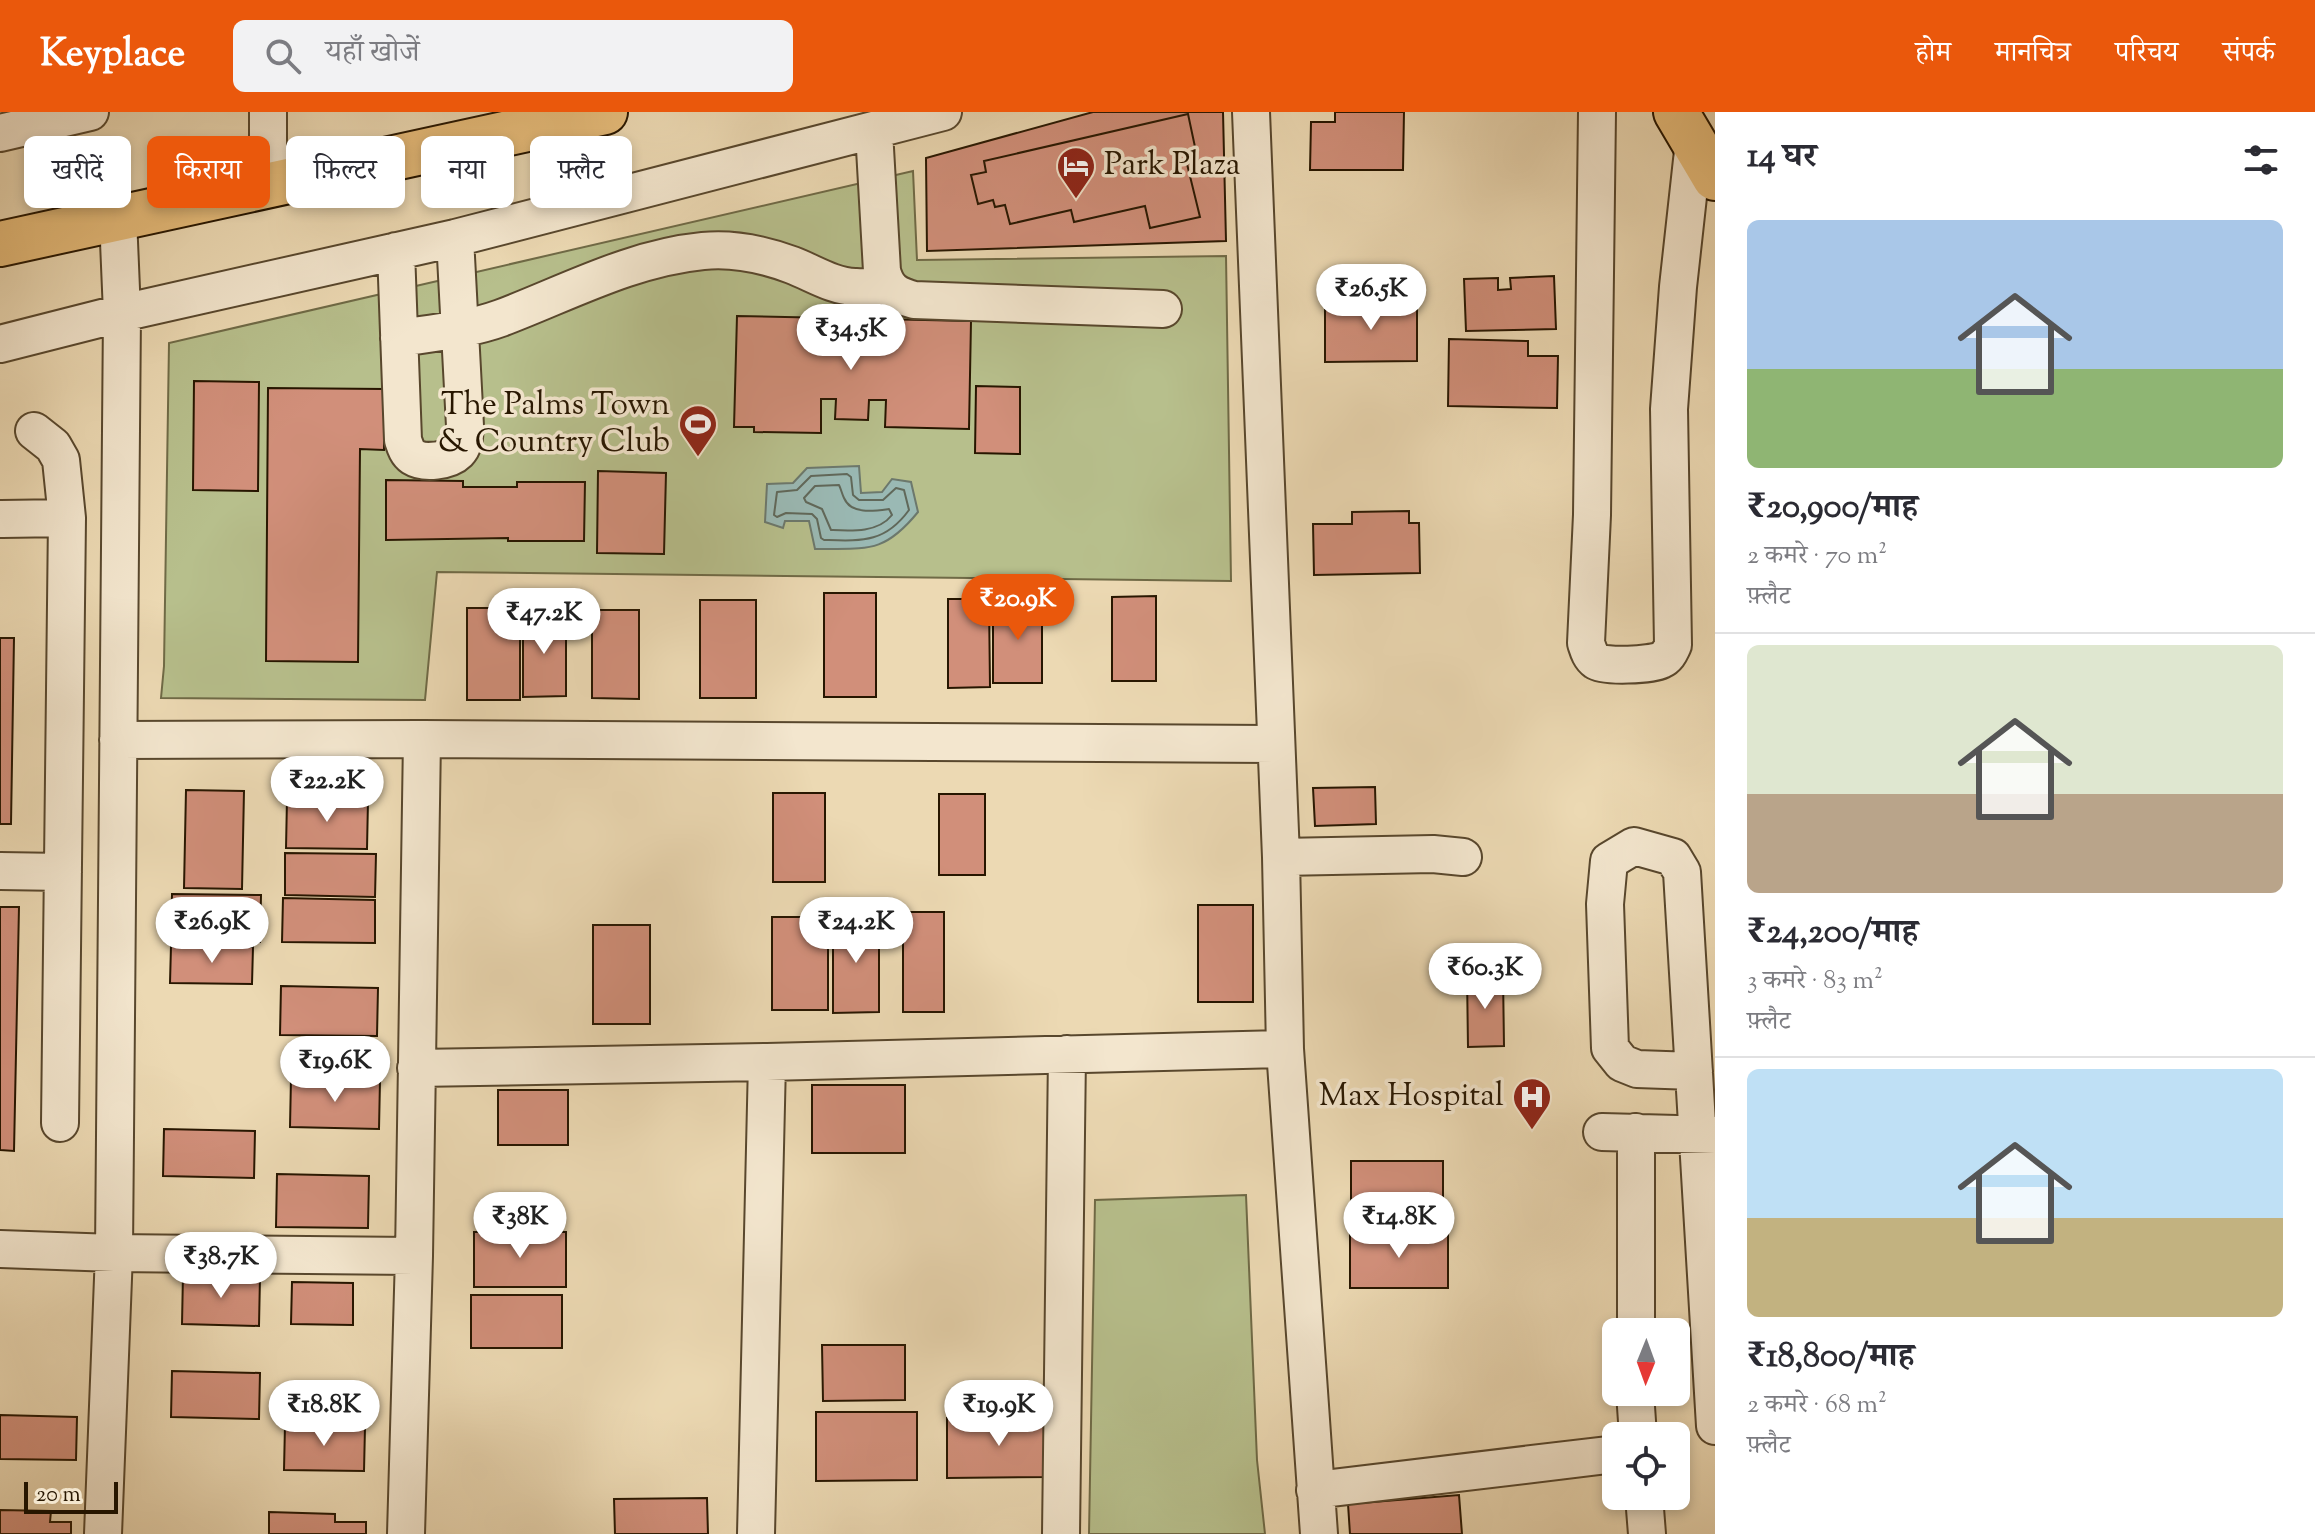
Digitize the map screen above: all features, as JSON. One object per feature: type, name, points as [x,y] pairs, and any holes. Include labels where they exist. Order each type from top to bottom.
[{"type":"main road","points":[[270,186],[528,121],[605,112]]},
{"type":"main road","points":[[0,244],[166,208]]},
{"type":"street","points":[[0,133],[90,112]]},
{"type":"street","points":[[268,112],[268,136]]},
{"type":"street","points":[[1251,112],[1281,857],[1285,1049],[1319,1534]]},
{"type":"street","points":[[1597,112],[1592,515],[1586,643],[1596,661],[1604,664],[1661,660],[1669,655],[1673,645],[1669,409],[1678,287],[1695,144]]},
{"type":"street","points":[[0,344],[122,313],[455,238],[945,113]]},
{"type":"street","points":[[874,131],[882,271],[886,285],[897,295],[914,300],[1163,309]]},
{"type":"street","points":[[103,1534],[114,1253],[122,313],[118,218]]},
{"type":"street","points":[[396,251],[403,440],[414,458],[425,461],[457,453],[463,443],[455,238]]},
{"type":"street","points":[[399,338],[460,330],[499,319],[644,261],[704,250],[758,254],[825,280],[855,287],[886,285]]},
{"type":"street","points":[[34,431],[53,446],[61,460],[67,518],[60,1123]]},
{"type":"street","points":[[1,518],[67,518]]},
{"type":"street","points":[[406,1534],[414,1256],[422,739]]},
{"type":"street","points":[[118,740],[1275,744]]},
{"type":"street","points":[[1694,1071],[1637,1069],[1622,1063],[1610,1048],[1605,904],[1609,861],[1634,846],[1673,857],[1682,872],[1694,1071],[1706,1135],[1715,1426]]},
{"type":"street","points":[[1281,857],[1433,854],[1463,857]]},
{"type":"street","points":[[0,871],[63,872]]},
{"type":"street","points":[[416,1068],[1285,1049]]},
{"type":"street","points":[[1061,1534],[1067,1054]]},
{"type":"street","points":[[756,1534],[767,1062]]},
{"type":"street","points":[[1635,1318],[1619,1132],[1706,1135]]},
{"type":"street","points":[[0,1249],[414,1256]]},
{"type":"street","points":[[1315,1490],[1602,1456]]},
{"type":"street","points":[[1645,1510],[1647,1534]]},
{"type":"green space","name":"The Palms Town & Country Club","points":[[913,171],[917,260],[1226,256],[1231,581],[437,572],[425,700],[161,698],[169,343]]},
{"type":"green space","points":[[1246,1195],[1257,1460],[1265,1534],[1089,1534],[1095,1200]]},
{"type":"water","points":[[859,466],[861,493],[882,492],[892,479],[911,482],[918,512],[894,536],[861,548],[815,549],[809,521],[785,521],[783,528],[765,522],[767,484],[793,483],[807,468]]},
{"type":"building","name":"Park Plaza","points":[[1093,112],[1223,112],[1226,241],[927,251],[926,158]]},
{"type":"building","points":[[1335,112],[1404,112],[1403,170],[1310,170],[1311,122],[1335,122]]},
{"type":"building","points":[[1188,114],[1198,161],[1187,164],[1200,217],[1150,228],[1145,206],[1074,222],[1071,210],[1010,224],[1005,205],[995,207],[993,200],[978,204],[971,175],[986,172],[984,161]]},
{"type":"building","points":[[1554,276],[1556,329],[1466,331],[1464,279],[1498,278],[1498,290],[1511,289],[1510,278]]},
{"type":"building","points":[[1325,303],[1417,303],[1417,361],[1325,362]]},
{"type":"building","points":[[737,316],[971,321],[969,429],[885,427],[886,400],[869,400],[868,420],[835,419],[836,399],[821,399],[821,433],[754,432],[754,427],[734,427]]},
{"type":"building","points":[[1449,339],[1528,341],[1528,356],[1558,356],[1557,408],[1448,406]]},
{"type":"building","points":[[194,381],[259,382],[258,491],[193,490]]},
{"type":"building","points":[[976,386],[1020,387],[1020,454],[975,453]]},
{"type":"building","points":[[268,388],[385,389],[384,450],[360,449],[358,662],[266,661]]},
{"type":"building","points":[[598,471],[666,473],[664,554],[597,553]]},
{"type":"building","points":[[386,480],[463,481],[463,487],[517,487],[517,482],[585,482],[584,541],[508,541],[508,538],[386,540]]},
{"type":"building","points":[[1409,511],[1409,523],[1419,523],[1420,573],[1314,575],[1313,524],[1352,524],[1352,512]]},
{"type":"building","points":[[824,593],[876,593],[876,697],[824,697]]},
{"type":"building","points":[[1156,596],[1156,681],[1112,681],[1112,597]]},
{"type":"building","points":[[948,599],[989,599],[990,687],[948,688]]},
{"type":"building","points":[[700,600],[756,600],[756,698],[700,698]]},
{"type":"building","points":[[993,600],[1042,600],[1042,683],[993,683]]},
{"type":"building","points":[[467,608],[520,608],[520,700],[467,700]]},
{"type":"building","points":[[592,610],[639,610],[639,699],[592,698]]},
{"type":"building","points":[[523,616],[566,616],[566,696],[523,697]]},
{"type":"building","points":[[0,638],[14,638],[11,824],[0,824]]},
{"type":"building","points":[[1375,787],[1376,824],[1315,826],[1313,788]]},
{"type":"building","points":[[186,790],[244,791],[242,889],[184,888]]},
{"type":"building","points":[[773,793],[825,793],[825,882],[773,882]]},
{"type":"building","points":[[939,794],[985,794],[985,875],[939,875]]},
{"type":"building","points":[[287,799],[368,800],[367,849],[286,848]]},
{"type":"building","points":[[285,853],[376,854],[375,897],[285,895]]},
{"type":"building","points":[[172,894],[261,895],[260,942],[171,941]]},
{"type":"building","points":[[283,898],[375,900],[375,943],[282,942]]},
{"type":"building","points":[[1198,905],[1253,905],[1253,1002],[1198,1002]]},
{"type":"building","points":[[0,907],[19,907],[14,1151],[0,1150]]},
{"type":"building","points":[[903,912],[944,912],[944,1012],[903,1012]]},
{"type":"building","points":[[772,917],[828,917],[828,1010],[772,1010]]},
{"type":"building","points":[[833,917],[879,917],[879,1012],[833,1013]]},
{"type":"building","points":[[593,925],[650,925],[650,1024],[593,1024]]},
{"type":"building","points":[[171,946],[253,947],[252,984],[170,983]]},
{"type":"building","points":[[1467,975],[1503,975],[1504,1046],[1468,1047]]},
{"type":"building","points":[[281,986],[378,988],[377,1036],[280,1035]]},
{"type":"building","points":[[291,1078],[380,1080],[379,1129],[290,1127]]},
{"type":"building","points":[[812,1085],[905,1085],[905,1153],[812,1153]]},
{"type":"building","points":[[498,1090],[568,1090],[568,1145],[498,1145]]},
{"type":"building","points":[[164,1129],[255,1131],[254,1178],[163,1176]]},
{"type":"building","points":[[1351,1161],[1443,1161],[1443,1221],[1351,1221]]},
{"type":"building","points":[[277,1174],[369,1176],[368,1228],[276,1227]]},
{"type":"building","points":[[1350,1231],[1448,1231],[1448,1288],[1350,1288]]},
{"type":"building","points":[[474,1232],[566,1232],[566,1287],[474,1287]]},
{"type":"building","points":[[183,1274],[260,1276],[259,1326],[182,1324]]},
{"type":"building","points":[[292,1282],[353,1283],[353,1325],[291,1324]]},
{"type":"building","points":[[471,1295],[562,1295],[562,1348],[471,1348]]},
{"type":"building","points":[[822,1345],[905,1345],[905,1400],[823,1401]]},
{"type":"building","points":[[172,1371],[260,1373],[259,1419],[171,1417]]},
{"type":"building","points":[[816,1412],[917,1412],[917,1480],[816,1481]]},
{"type":"building","points":[[0,1415],[77,1417],[76,1460],[0,1459]]},
{"type":"building","points":[[1051,1417],[1052,1477],[947,1478],[947,1418]]},
{"type":"building","points":[[285,1425],[365,1427],[364,1471],[284,1470]]},
{"type":"building","points":[[1459,1495],[1462,1534],[1350,1534],[1348,1504]]},
{"type":"building","points":[[707,1498],[708,1534],[615,1534],[614,1499]]},
{"type":"building","points":[[0,1510],[51,1511],[50,1522],[71,1522],[71,1534],[0,1534]]},
{"type":"building","points":[[269,1512],[335,1514],[335,1522],[366,1522],[366,1534],[269,1534]]},
{"type":"place","name":"Park Plaza","points":[[1076,200]]},
{"type":"place","name":"The Palms Town & Country Club","points":[[698,458]]},
{"type":"place","name":"Max Hospital","points":[[1532,1131]]}]
